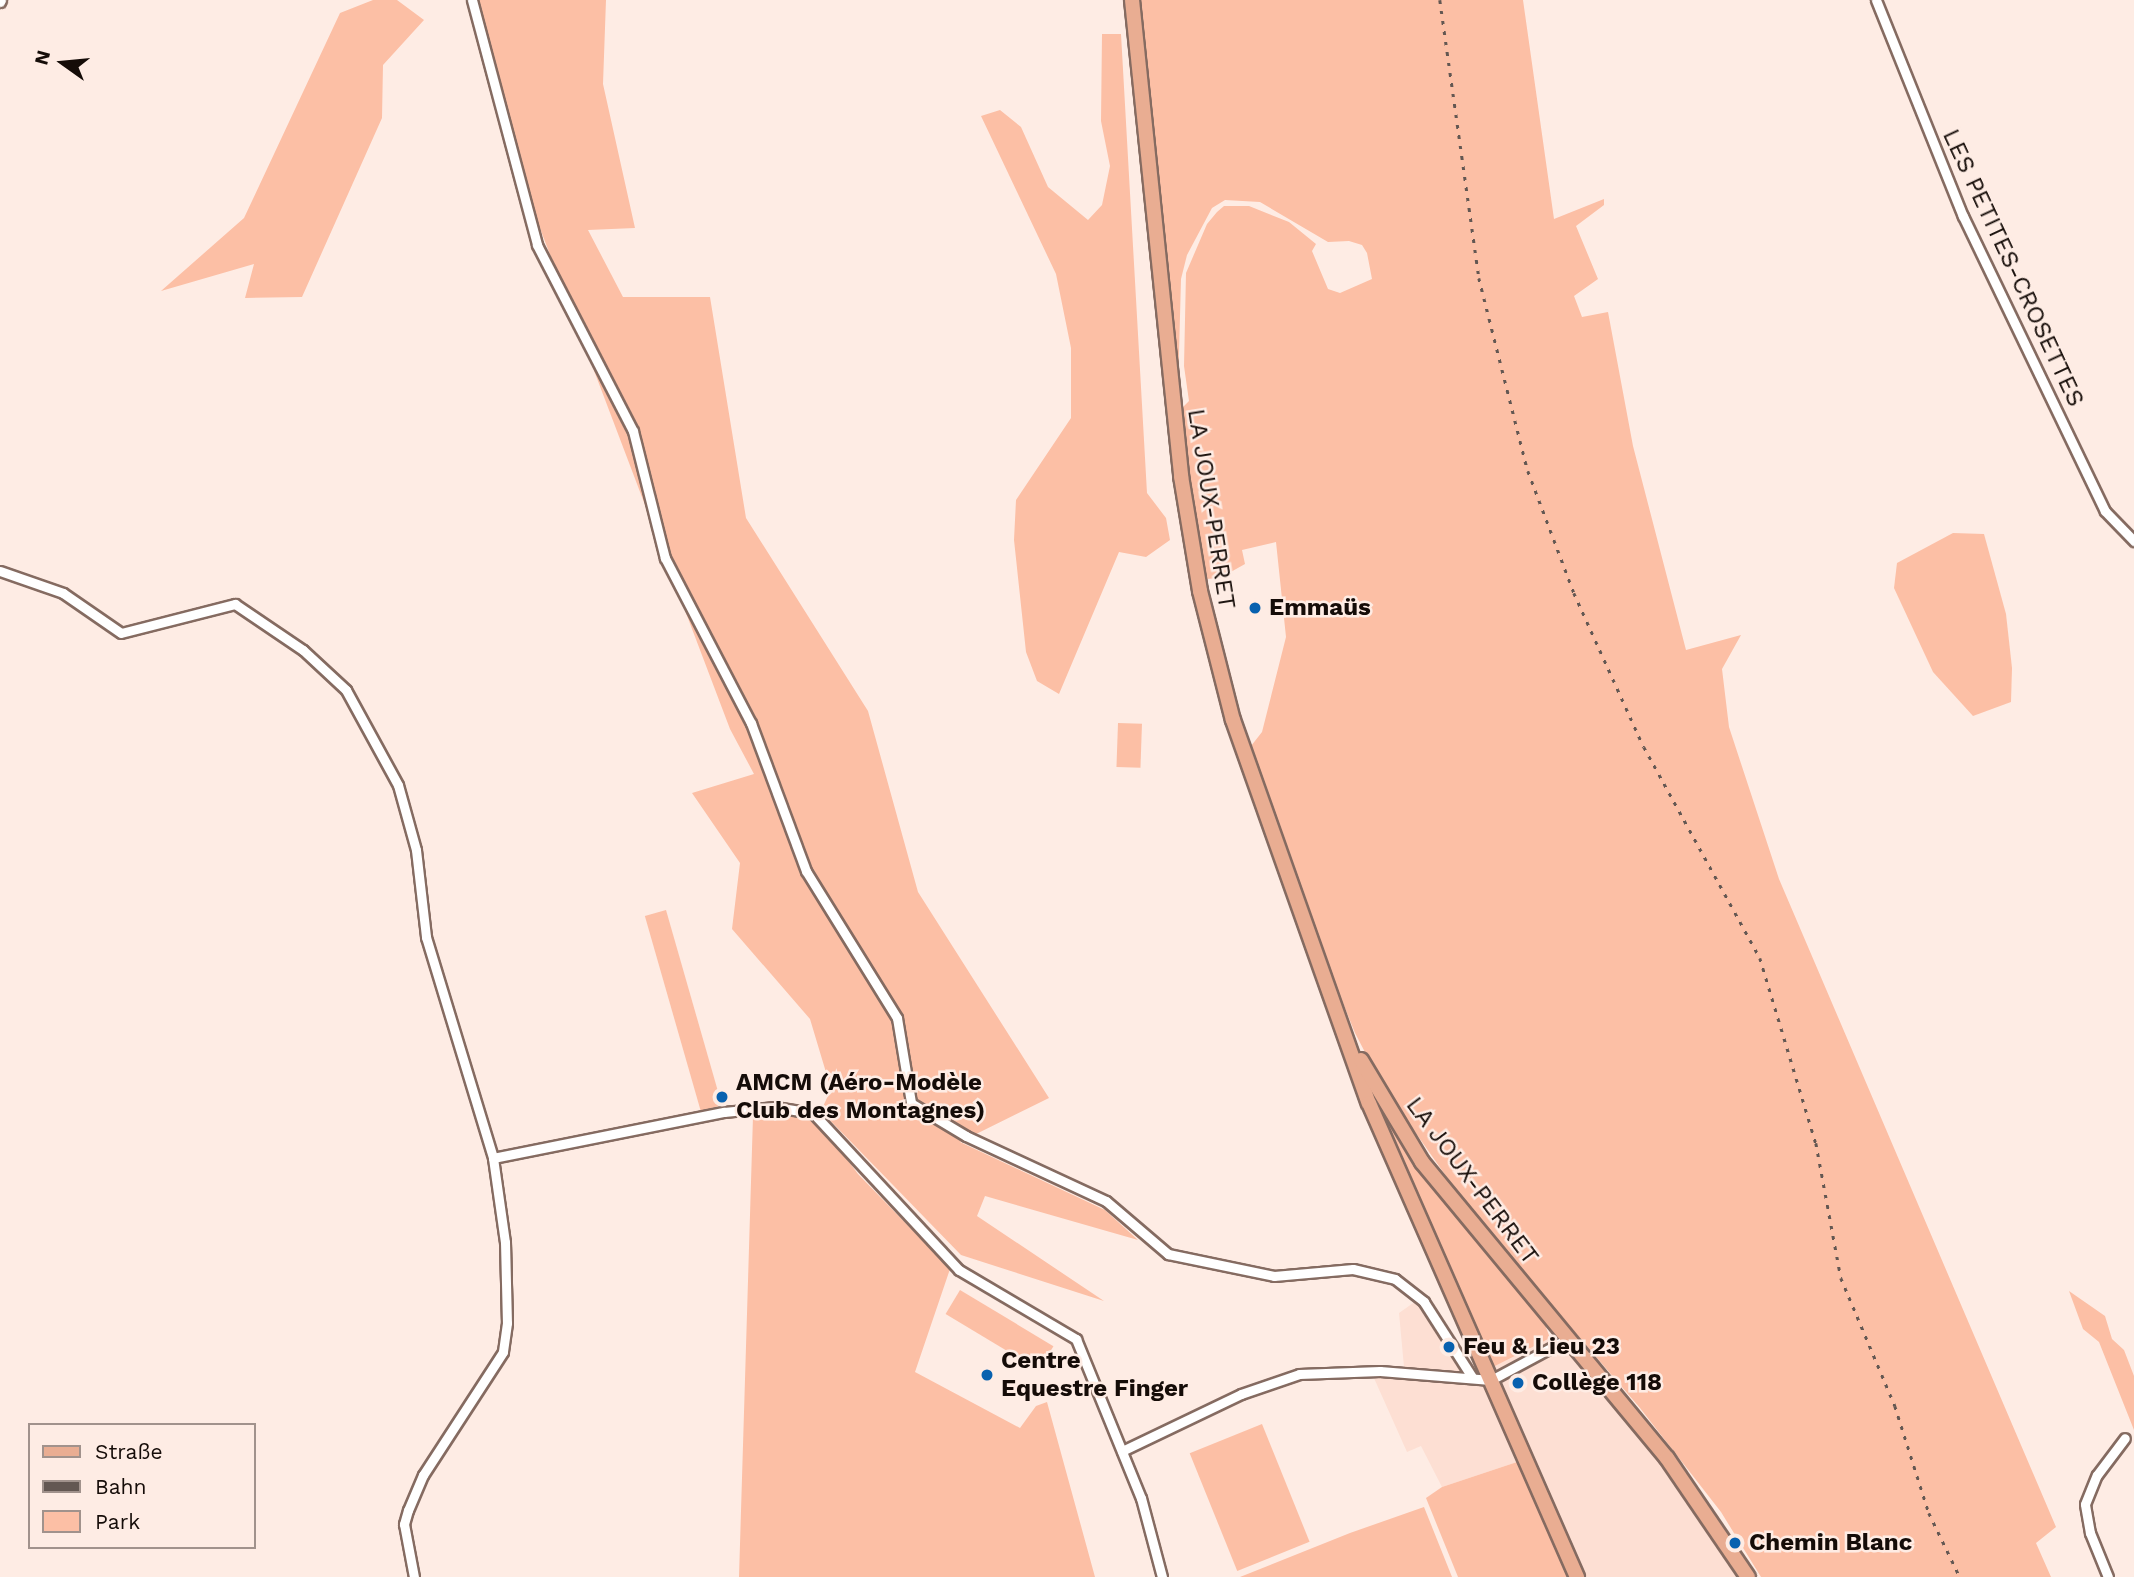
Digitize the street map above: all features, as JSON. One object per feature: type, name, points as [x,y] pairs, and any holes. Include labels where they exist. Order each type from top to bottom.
[{"type":"main road","name":"LA JOUX-PERRET","points":[[1132,0],[1171,403],[1200,591],[1246,762],[1369,1103],[1577,1577]]},
{"type":"main road","name":"LA JOUX-PERRET","points":[[1334,1005],[1382,1099],[1422,1162],[1667,1458],[1748,1577]]},
{"type":"street","points":[[472,0],[537,245],[633,431],[665,558],[751,723],[806,871],[897,1018],[906,1088],[911,1103],[934,1119],[1106,1200],[1168,1254],[1274,1276],[1353,1269],[1395,1279],[1424,1301],[1472,1377]]},
{"type":"street","name":"LES PETITES-CROSETTES","points":[[1876,0],[1975,240],[2105,511],[2134,541]]},
{"type":"street","points":[[0,571],[63,593],[121,633],[235,604],[303,650],[346,690],[398,785],[415,850],[426,937],[493,1158],[505,1242],[503,1352],[428,1465],[408,1510],[404,1524],[414,1577]]},
{"type":"street","points":[[493,1158],[724,1112],[775,1107],[813,1113],[959,1270],[1076,1339],[1151,1530],[1162,1577]]},
{"type":"street","points":[[1122,1451],[1241,1394],[1299,1374],[1369,1371],[1491,1380],[1567,1339]]},
{"type":"street","points":[[2108,1577],[2090,1533],[2085,1504],[2097,1475],[2125,1438]]},
{"type":"shaded area","points":[[1426,1294],[1479,1374],[1554,1335],[1673,1474],[1740,1577],[1568,1577],[1517,1462],[1442,1487],[1421,1446],[1407,1452],[1369,1367],[1404,1367],[1399,1313]]},
{"type":"green space","points":[[373,0],[397,0],[424,20],[383,65],[382,118],[302,297],[245,298],[254,264],[161,291],[244,218],[340,13]]},
{"type":"green space","points":[[477,0],[606,0],[603,84],[635,228],[588,230],[623,297],[710,297],[746,518],[868,711],[918,892],[1049,1098],[960,1142],[1105,1210],[1138,1240],[985,1196],[977,1216],[1104,1301],[961,1255],[821,1111],[831,1089],[810,1019],[732,929],[740,863],[692,793],[754,774],[730,729],[527,194]]},
{"type":"green space","points":[[1140,0],[1523,0],[1554,219],[1604,199],[1604,205],[1576,226],[1598,279],[1574,296],[1582,317],[1608,312],[1633,446],[1686,650],[1741,635],[1722,669],[1729,727],[1779,879],[2056,1527],[2036,1543],[2051,1577],[1761,1577],[1721,1512],[1640,1408],[1472,1213],[1382,1085],[1355,1033],[1289,868],[1251,746],[1262,732],[1286,637],[1276,542],[1242,550],[1245,564],[1220,578],[1206,579],[1178,412],[1189,401],[1184,366],[1186,273],[1207,224],[1224,206],[1249,206],[1289,222],[1316,244],[1312,251],[1328,289],[1340,293],[1372,279],[1367,253],[1362,245],[1349,241],[1328,242],[1260,202],[1225,200],[1212,208],[1187,255],[1181,279],[1178,391]]},
{"type":"green space","points":[[1102,34],[1121,34],[1147,493],[1166,518],[1170,540],[1146,557],[1119,552],[1059,694],[1037,681],[1026,652],[1014,540],[1016,500],[1071,418],[1071,348],[1056,274],[981,116],[1000,110],[1021,127],[1048,187],[1088,220],[1102,205],[1110,166],[1101,121]]},
{"type":"green space","points":[[1953,533],[1984,534],[2006,614],[2012,668],[2011,702],[1973,716],[1933,672],[1894,588],[1897,563]]},
{"type":"green space","points":[[1118,723],[1142,724],[1140,768],[1116,767]]},
{"type":"green space","points":[[666,910],[722,1105],[701,1111],[645,916]]},
{"type":"green space","points":[[1374,1099],[1410,1158],[1544,1322],[1550,1338],[1491,1368]]},
{"type":"green space","points":[[787,1114],[810,1119],[824,1128],[858,1174],[950,1269],[915,1372],[1020,1428],[1036,1406],[1047,1402],[1095,1577],[739,1577],[753,1116]]},
{"type":"green space","points":[[960,1290],[1053,1346],[1039,1370],[946,1314]]},
{"type":"green space","points":[[2069,1291],[2105,1316],[2112,1339],[2124,1350],[2134,1376],[2134,1430],[2099,1342],[2083,1329]]},
{"type":"green space","points":[[1262,1424],[1310,1542],[1237,1571],[1190,1453]]},
{"type":"green space","points":[[1517,1462],[1568,1577],[1458,1577],[1426,1498],[1442,1487]]},
{"type":"green space","points":[[1424,1507],[1452,1577],[1240,1577],[1350,1533]]},
{"type":"railway","points":[[1440,0],[1479,278],[1528,471],[1574,593],[1644,747],[1760,958],[1816,1143],[1841,1278],[1895,1406],[1929,1513],[1960,1577]]},
{"type":"place","name":"Emmaüs","points":[[1255,608]]},
{"type":"place","name":"AMCM (Aéro-Modèle Club des Montagnes)","points":[[722,1097]]},
{"type":"place","name":"Feu & Lieu 23","points":[[1449,1347]]},
{"type":"place","name":"Centre Equestre Finger","points":[[987,1375]]},
{"type":"place","name":"Collège 118","points":[[1518,1383]]},
{"type":"place","name":"Chemin Blanc","points":[[1735,1543]]}]
